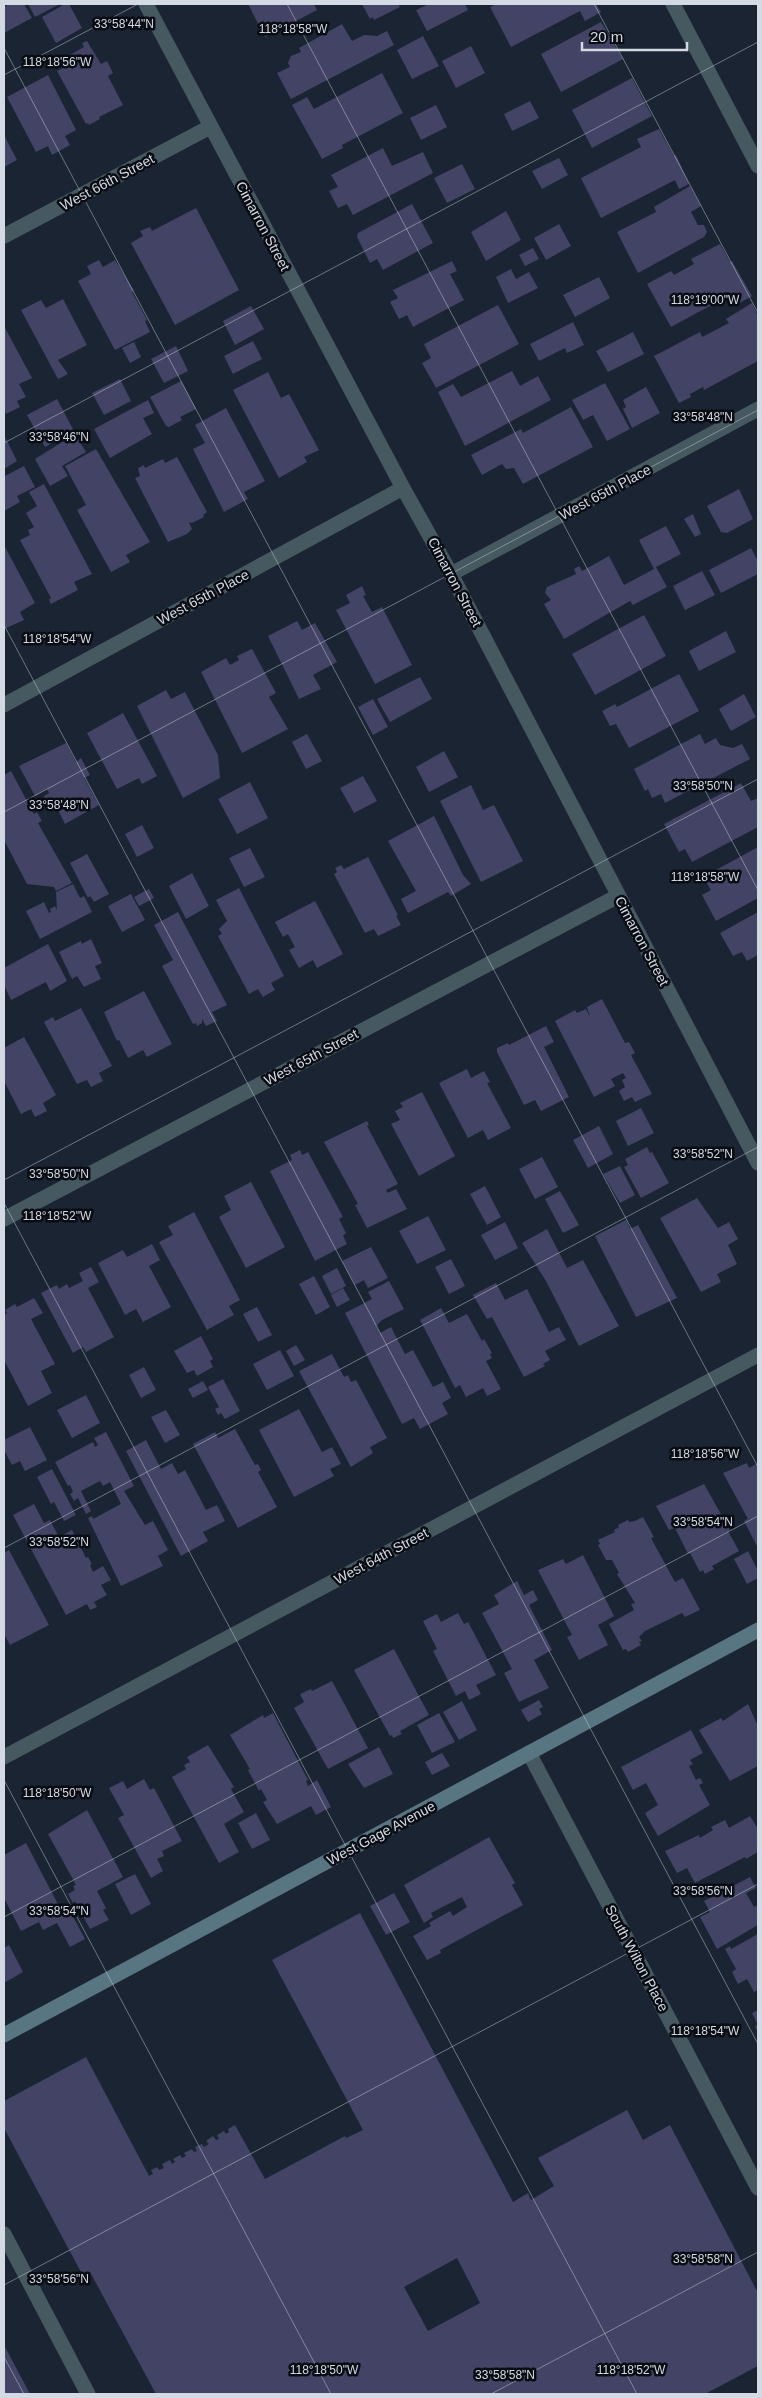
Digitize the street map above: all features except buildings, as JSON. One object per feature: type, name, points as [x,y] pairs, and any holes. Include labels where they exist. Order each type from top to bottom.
[{"type":"street","name":"Cimarron Street","points":[[146,4],[403,488],[451,574],[758,1163]]},
{"type":"street","points":[[673,4],[758,166]]},
{"type":"street","name":"West 66th Street","points":[[4,236],[210,127]]},
{"type":"street","name":"West 65th Place","points":[[451,574],[758,410]]},
{"type":"street","name":"West 65th Place","points":[[4,705],[403,488]]},
{"type":"street","name":"West 65th Street","points":[[4,1219],[618,896]]},
{"type":"street","name":"West 64th Street","points":[[4,1757],[758,1355]]},
{"type":"street","name":"West Gage Avenue","points":[[4,2035],[758,1630]]},
{"type":"street","name":"South Wilton Place","points":[[530,1753],[758,2188]]},
{"type":"street","points":[[4,2234],[88,2394]]}]
